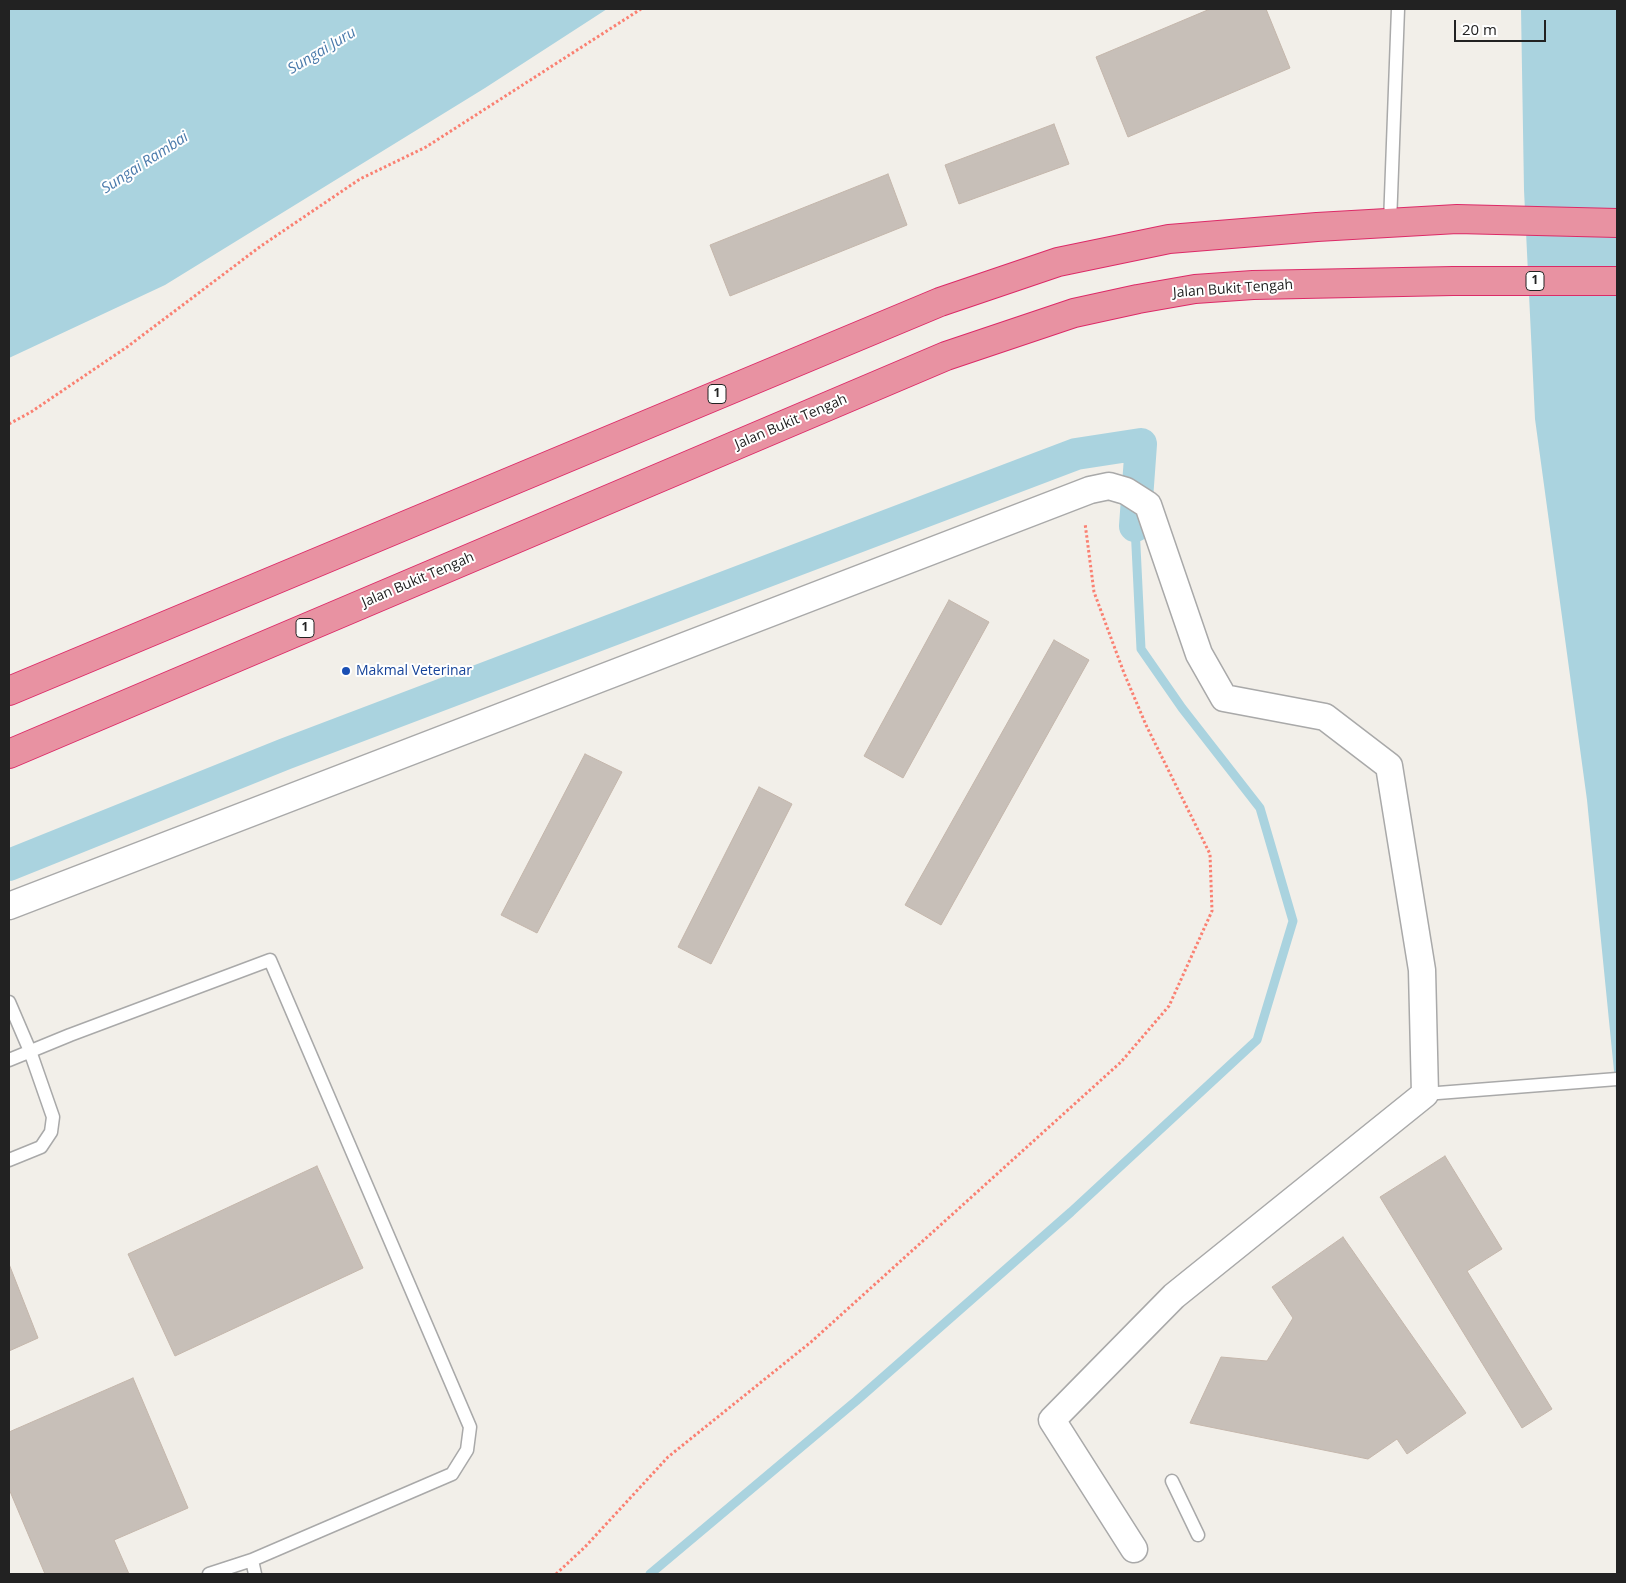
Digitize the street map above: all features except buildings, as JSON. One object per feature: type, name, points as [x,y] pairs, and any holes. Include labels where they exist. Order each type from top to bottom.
[{"type":"highway","name":"1","points":[[9,691],[940,302],[1058,262],[1169,239],[1390,223],[1456,219],[1617,223]]},
{"type":"highway","name":"Jalan Bukit Tengah","points":[[9,754],[946,356],[1074,313],[1138,298],[1195,289],[1253,285],[1453,281],[1617,281]]},
{"type":"street","points":[[9,906],[1090,490],[1109,486],[1126,491],[1148,505],[1199,654],[1224,698],[1325,718],[1389,766],[1422,970],[1425,1094],[1174,1296],[1052,1420],[1134,1549]]},
{"type":"lane","points":[[1390,223],[1399,32],[1398,9]]},
{"type":"lane","points":[[9,1060],[270,960],[470,1427],[467,1450],[452,1474],[252,1560],[209,1574]]},
{"type":"lane","points":[[9,1002],[30,1051],[53,1118],[51,1132],[42,1146],[9,1160]]},
{"type":"lane","points":[[1425,1094],[1617,1079]]},
{"type":"lane","points":[[1172,1481],[1198,1535]]},
{"type":"lane","points":[[252,1560],[255,1574]]},
{"type":"path","points":[[9,424],[31,412],[127,347],[261,246],[360,179],[426,147],[641,9]]},
{"type":"path","points":[[556,1574],[585,1547],[668,1457],[819,1336],[1121,1062],[1169,1006],[1212,911],[1210,854],[1146,725],[1094,592],[1081,494]]},
{"type":"water","points":[[9,9],[607,9],[485,88],[165,285],[9,358]]},
{"type":"water","points":[[1521,9],[1617,9],[1617,1101],[1587,800],[1535,419],[1524,190]]},
{"type":"waterway","points":[[9,865],[285,754],[1076,454],[1141,444],[1135,526]]},
{"type":"waterway","points":[[650,1574],[856,1401],[1071,1212],[1257,1040],[1293,921],[1260,808],[1182,708],[1141,649],[1135,526]]},
{"type":"place","name":"Makmal Veterinar","points":[[346,671]]},
{"type":"water label","name":"Sungai Juru","points":[[322,51]]},
{"type":"water label","name":"Sungai Rambai","points":[[145,163]]}]
